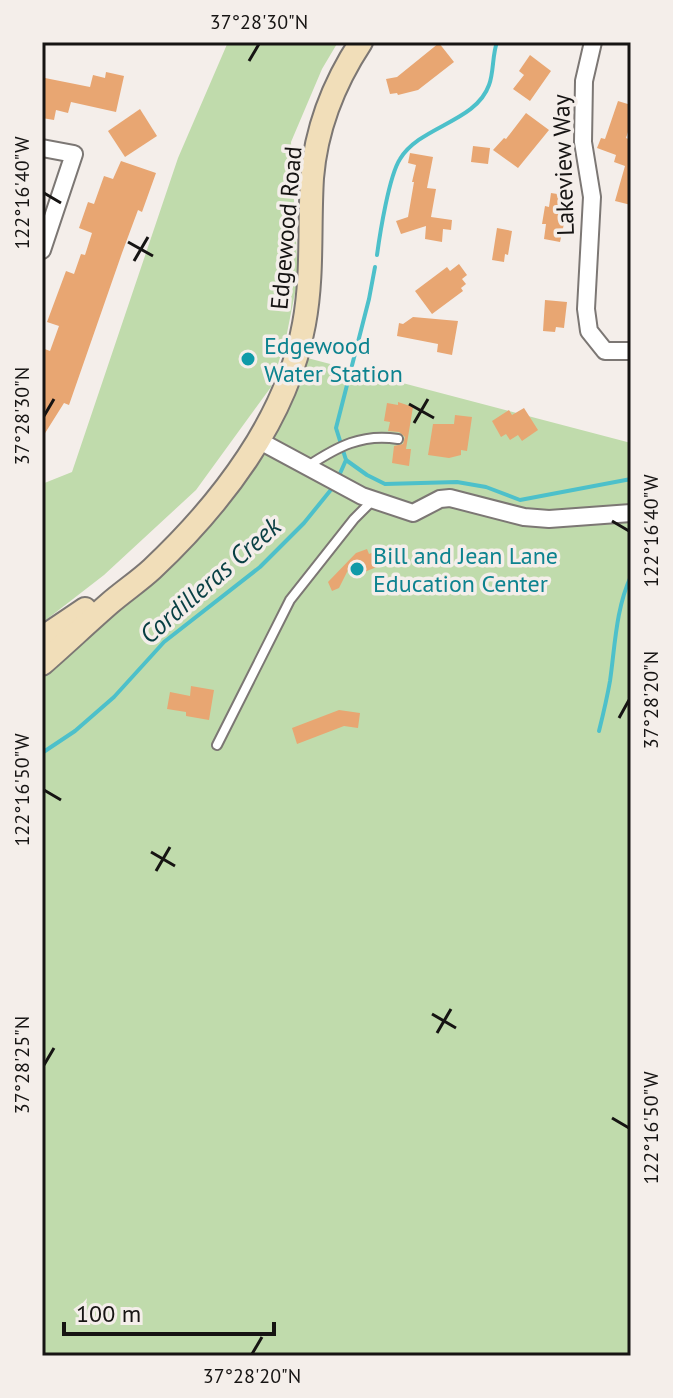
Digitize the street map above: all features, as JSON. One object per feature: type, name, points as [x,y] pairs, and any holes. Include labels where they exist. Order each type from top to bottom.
[{"type":"main road","name":"Edgewood Road","points":[[42,664],[151,570],[210,508],[258,440],[287,383],[304,327],[311,269],[312,178],[323,121],[344,69],[361,42]]},
{"type":"main road","points":[[42,638],[95,601],[210,508]]},
{"type":"street","name":"Lakeview Way","points":[[593,42],[584,81],[583,142],[592,197],[587,320],[589,331],[605,351],[631,351]]},
{"type":"street","points":[[42,148],[74,154],[42,250]]},
{"type":"street","points":[[258,440],[315,464],[367,498],[413,513],[440,499],[450,498],[524,517],[549,519],[631,513]]},
{"type":"lane","points":[[315,464],[356,440],[378,436],[398,439]]},
{"type":"lane","points":[[217,745],[290,600],[367,498]]},
{"type":"green space","points":[[228,42],[338,42],[322,69],[291,142],[298,278],[286,338],[271,387],[196,490],[104,575],[42,623],[42,484],[72,472],[178,158]]},
{"type":"green space","points":[[296,355],[631,443],[631,1356],[42,1356],[42,664],[210,508]]},
{"type":"building","points":[[439,43],[454,62],[418,90],[390,94],[386,79],[397,77]]},
{"type":"building","points":[[530,55],[551,71],[530,101],[513,89],[524,75],[519,71]]},
{"type":"building","points":[[106,72],[124,76],[116,112],[71,102],[68,113],[56,110],[54,120],[42,118],[45,78],[90,87],[93,75],[105,78]]},
{"type":"building","points":[[618,101],[631,105],[631,123],[626,138],[631,140],[631,205],[615,201],[625,166],[614,162],[616,155],[597,148],[601,138],[605,139]]},
{"type":"building","points":[[140,109],[157,136],[125,157],[108,131]]},
{"type":"building","points":[[526,113],[549,130],[518,168],[493,150]]},
{"type":"building","points":[[473,146],[490,148],[488,164],[471,162]]},
{"type":"building","points":[[410,153],[433,157],[427,188],[436,189],[431,217],[452,220],[451,230],[443,229],[442,242],[425,239],[426,226],[401,234],[396,221],[408,217],[416,165],[408,163]]},
{"type":"building","points":[[121,161],[156,173],[142,212],[138,210],[69,405],[64,403],[42,438],[42,348],[50,351],[59,326],[47,322],[66,271],[74,274],[81,254],[85,255],[92,233],[79,228],[88,202],[94,204],[104,176],[113,179]]},
{"type":"building","points":[[551,193],[570,196],[560,242],[544,239],[546,224],[542,224]]},
{"type":"building","points":[[497,228],[512,231],[504,262],[492,260]]},
{"type":"building","points":[[459,264],[467,275],[462,279],[466,284],[461,288],[463,291],[432,314],[415,291],[447,267],[450,271]]},
{"type":"building","points":[[545,300],[567,302],[564,328],[556,327],[555,332],[543,331]]},
{"type":"building","points":[[413,317],[458,321],[452,355],[437,352],[438,344],[397,336],[399,323],[403,324]]},
{"type":"building","name":"Edgewood Water Station","points":[[243,351],[255,352],[253,366],[241,365]]},
{"type":"building","points":[[398,402],[413,407],[406,449],[411,449],[409,466],[392,463],[394,446],[403,444],[405,437],[399,432],[388,431],[390,422],[384,421],[387,403],[398,405]]},
{"type":"building","points":[[524,408],[538,430],[522,441],[518,435],[510,440],[506,434],[501,437],[492,421],[509,410],[512,415]]},
{"type":"building","points":[[455,415],[472,417],[467,451],[461,450],[461,455],[449,458],[428,455],[433,424],[454,424]]},
{"type":"building","name":"Bill and Jean Lane Education Center","points":[[367,549],[369,554],[376,551],[382,565],[354,576],[350,566],[339,588],[332,591],[328,582],[356,553]]},
{"type":"building","points":[[191,686],[214,690],[209,720],[167,709],[170,692],[190,696]]},
{"type":"building","points":[[339,710],[360,713],[358,728],[344,726],[297,744],[292,728]]},
{"type":"waterway","name":"Cordilleras Creek","points":[[377,255],[389,191],[400,159],[409,148],[472,108],[482,97],[491,80],[497,42]]},
{"type":"waterway","name":"Cordilleras Creek","points":[[338,478],[346,460],[336,428],[375,267]]},
{"type":"waterway","points":[[346,460],[385,484],[457,482],[486,487],[520,500],[631,479]]},
{"type":"waterway","name":"Cordilleras Creek","points":[[42,753],[75,731],[114,697],[164,642],[260,567],[304,523],[334,486]]},
{"type":"waterway","points":[[599,731],[610,681],[619,614],[631,576]]},
{"type":"place","name":"Edgewood Water Station","points":[[248,359]]},
{"type":"place","name":"Bill and Jean Lane Education Center","points":[[357,569]]}]
